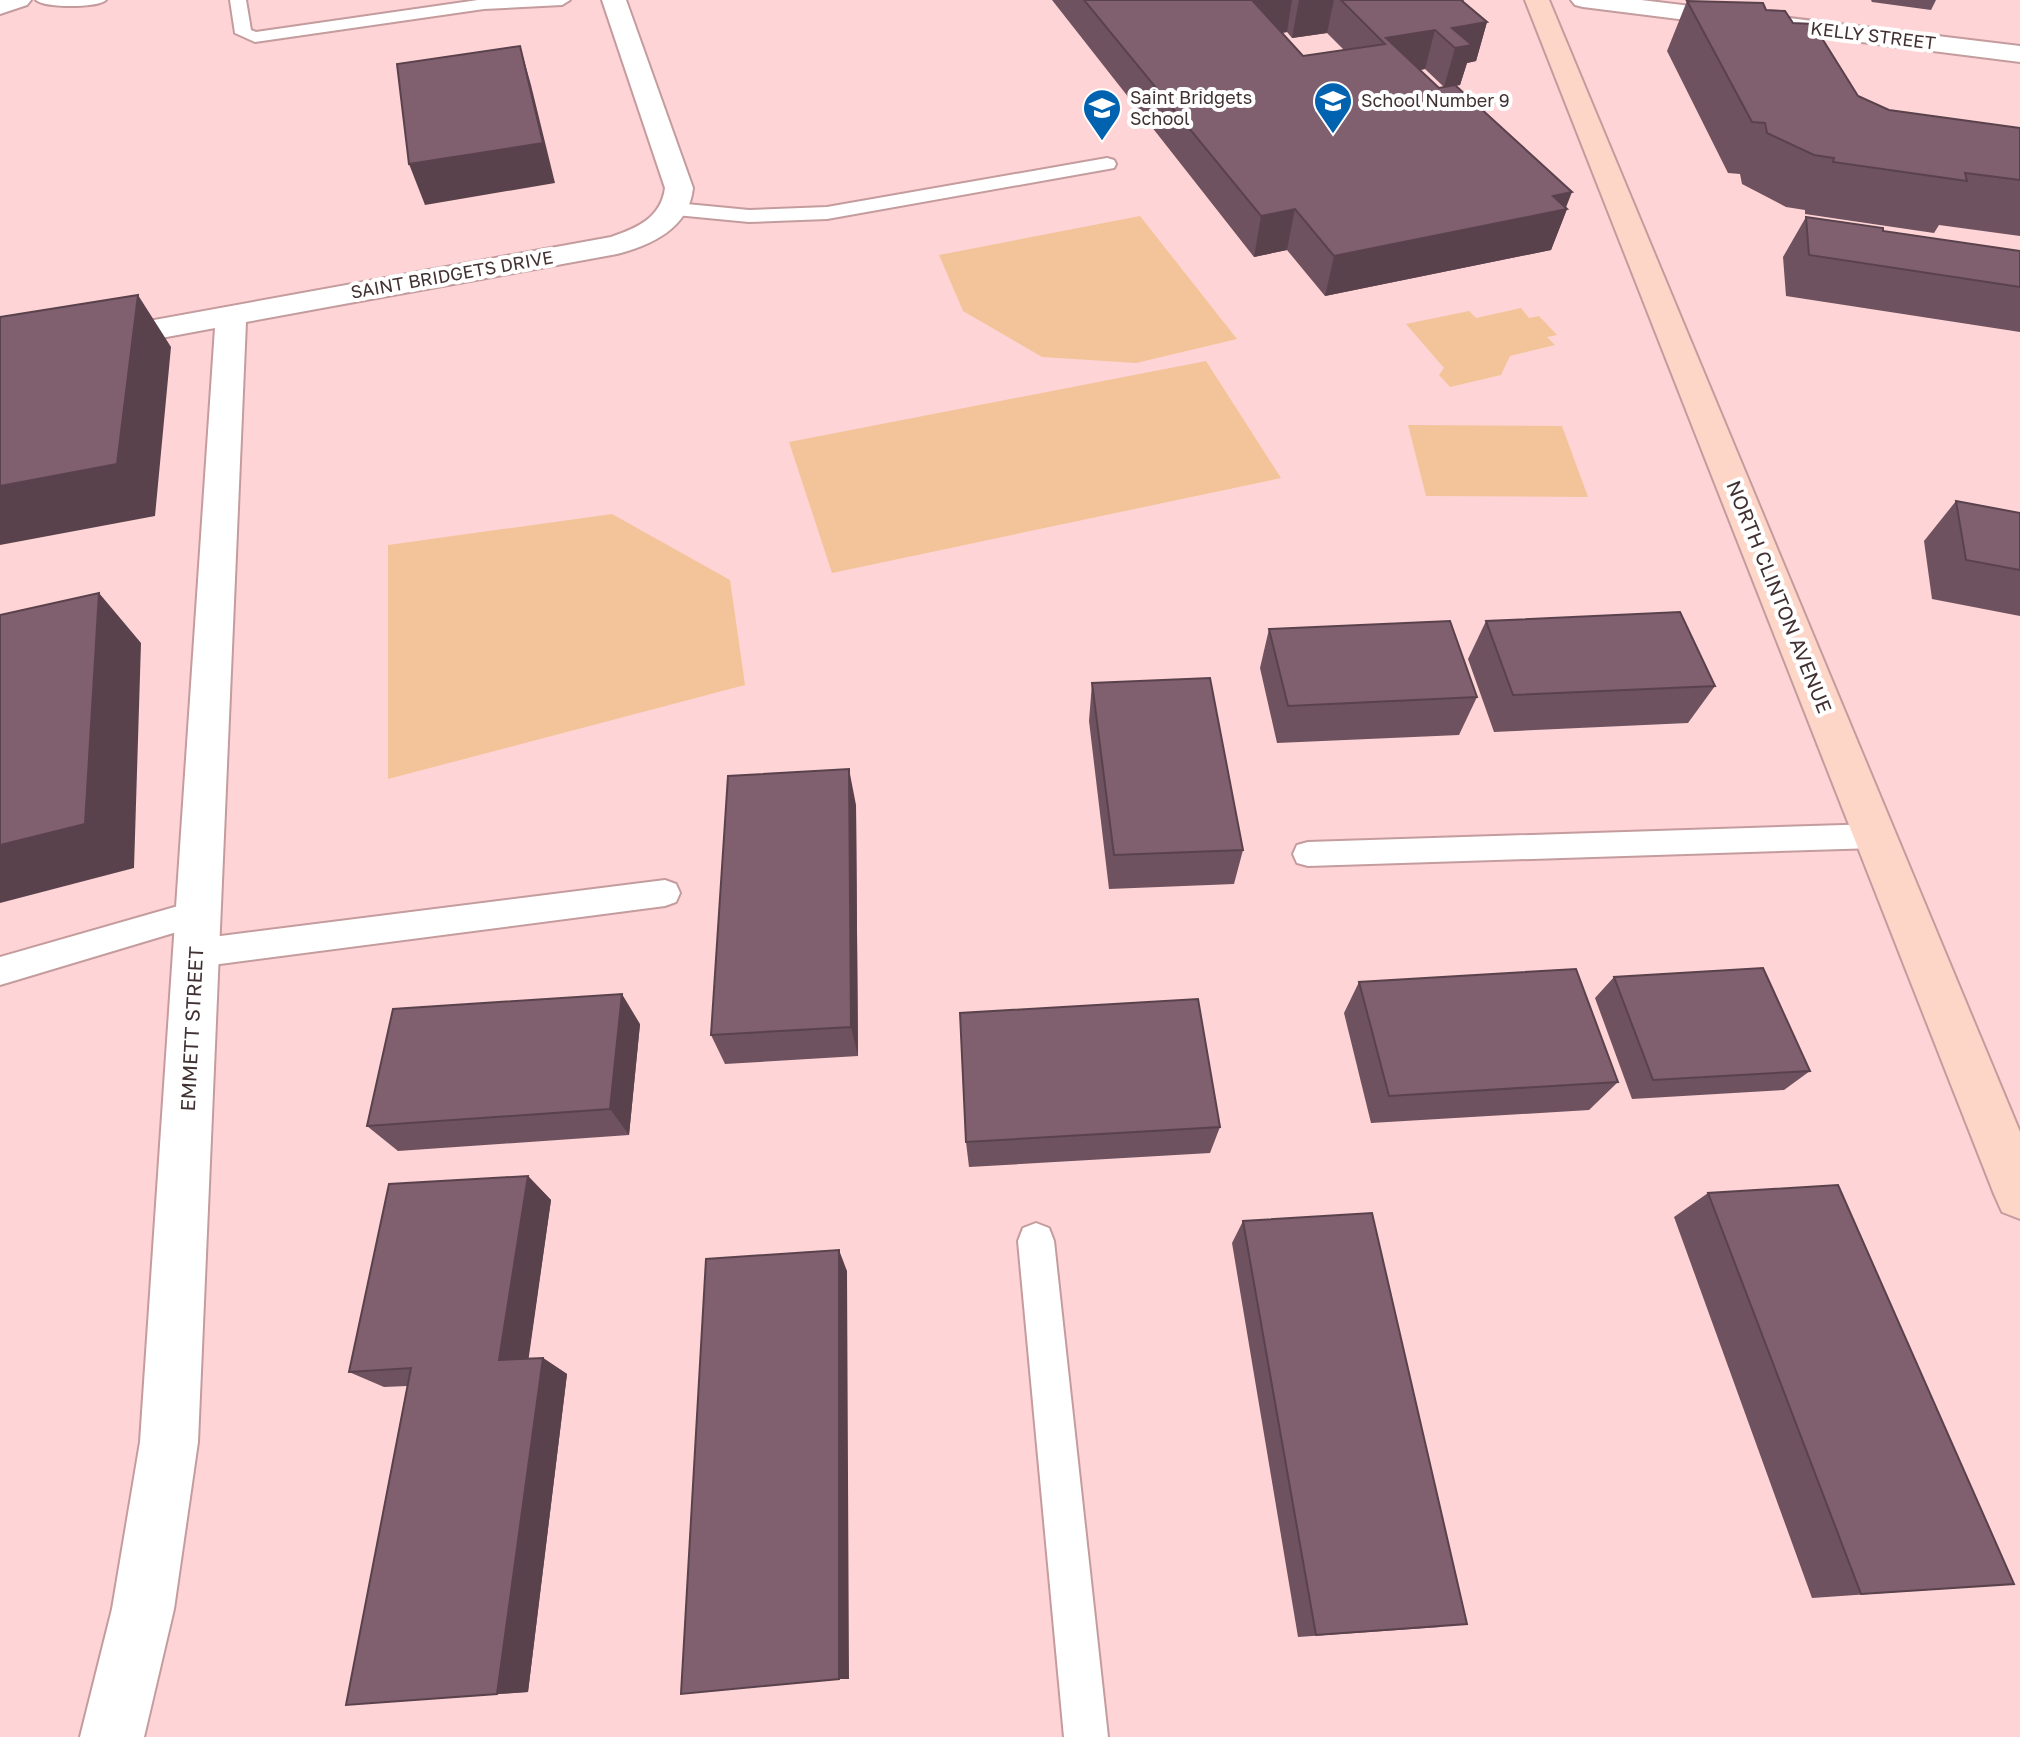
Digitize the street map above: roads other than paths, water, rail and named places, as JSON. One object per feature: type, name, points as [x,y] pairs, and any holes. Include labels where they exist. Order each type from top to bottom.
[{"type":"main road","name":"NORTH CLINTON AVENUE","points":[[1537,0],[2020,1194]]},
{"type":"street","points":[[0,7],[19,0]]},
{"type":"street","points":[[614,0],[679,188],[676,209]]},
{"type":"street","name":"KELLY STREET","points":[[1583,0],[2020,54]]},
{"type":"street","name":"SAINT BRIDGETS DRIVE","points":[[0,358],[617,245],[654,230],[676,209]]},
{"type":"street","name":"EMMETT STREET","points":[[112,1737],[143,1609],[169,1442],[231,316]]},
{"type":"lane","points":[[44,0],[98,0]]},
{"type":"lane","points":[[238,0],[243,33],[255,37],[484,4],[562,0]]},
{"type":"lane","points":[[676,209],[762,217],[827,213],[1107,164]]},
{"type":"lane","points":[[1308,854],[1876,836]]},
{"type":"lane","points":[[0,971],[198,933],[665,893]]},
{"type":"lane","points":[[1036,1241],[1086,1737]]},
{"type":"place","name":"School Number 9","points":[[1333,135]]},
{"type":"place","name":"Saint Bridgets School","points":[[1102,142]]}]
